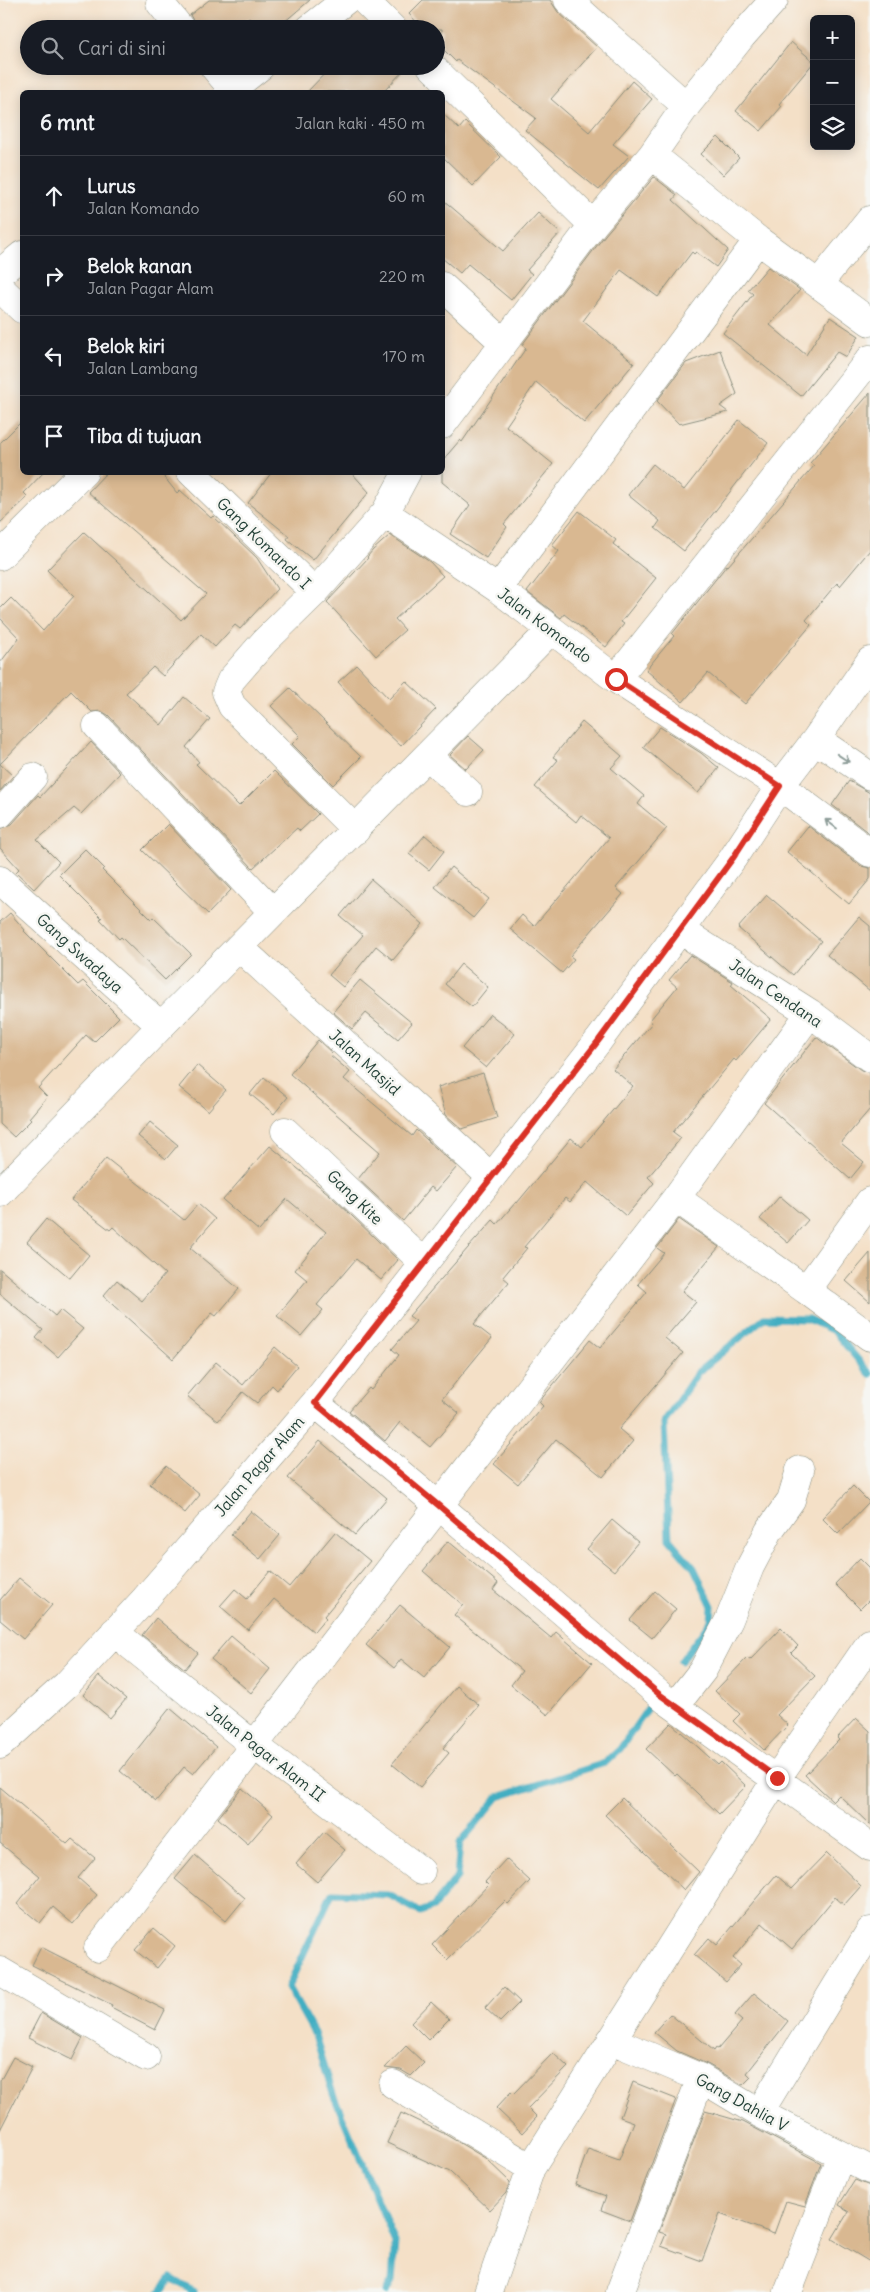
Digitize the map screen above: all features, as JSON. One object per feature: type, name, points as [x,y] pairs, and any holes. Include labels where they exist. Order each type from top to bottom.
[{"type":"street","points":[[320,20],[346,0]]},
{"type":"street","points":[[364,0],[384,20]]},
{"type":"street","points":[[568,0],[686,106]]},
{"type":"street","points":[[445,420],[593,224],[652,155],[686,106],[742,36],[774,0]]},
{"type":"street","points":[[160,3],[174,20]]},
{"type":"street","points":[[220,75],[231,90]]},
{"type":"street","points":[[233,90],[251,75]]},
{"type":"street","points":[[440,75],[593,224]]},
{"type":"street","points":[[652,155],[758,240],[870,322]]},
{"type":"street","points":[[819,283],[870,220]]},
{"type":"street","points":[[498,589],[758,240]]},
{"type":"street","points":[[0,273],[20,257]]},
{"type":"street","points":[[0,288],[20,308]]},
{"type":"street","points":[[445,289],[503,342]]},
{"type":"street","points":[[616,679],[870,359]]},
{"type":"street","points":[[0,556],[81,475]]},
{"type":"street","name":"Gang Komando I","points":[[194,475],[315,592]]},
{"type":"street","points":[[356,830],[232,706],[226,692],[231,680],[315,592],[385,513],[406,475]]},
{"type":"street","name":"Jalan Komando","points":[[385,513],[498,589],[616,679],[780,786],[870,853]]},
{"type":"street","points":[[0,1193],[161,1026],[551,630]]},
{"type":"street","name":"Jalan Pagar Alam","points":[[0,1745],[67,1684],[176,1564],[315,1403],[593,1048],[733,858],[780,786],[816,739],[870,661]]},
{"type":"street","points":[[96,726],[273,912]]},
{"type":"street","points":[[816,739],[870,776]]},
{"type":"street","points":[[428,756],[468,792]]},
{"type":"street","points":[[0,814],[33,777]]},
{"type":"street","name":"Gang Swadaya","points":[[0,880],[161,1026]]},
{"type":"street","name":"Jalan Cendana","points":[[680,930],[810,1013],[870,1058]]},
{"type":"street","name":"Jalan Masjid","points":[[239,947],[491,1177]]},
{"type":"street","points":[[98,1948],[676,1198],[810,1013]]},
{"type":"street","name":"Gang Kite","points":[[285,1131],[424,1263]]},
{"type":"street","points":[[676,1198],[870,1337]]},
{"type":"street","points":[[806,1290],[870,1201]]},
{"type":"street","points":[[315,1403],[664,1697],[870,1847]]},
{"type":"street","points":[[664,1697],[708,1661],[729,1620],[750,1567],[769,1531],[791,1500],[800,1470]]},
{"type":"street","name":"Jalan Pagar Alam II","points":[[114,1632],[255,1746],[421,1871]]},
{"type":"street","points":[[488,2292],[531,2168],[777,1778],[870,1643]]},
{"type":"street","points":[[759,2113],[870,1931]]},
{"type":"street","points":[[0,1971],[146,2056]]},
{"type":"street","name":"Gang Dahlia V","points":[[611,2040],[702,2078],[759,2113],[870,2170]]},
{"type":"street","points":[[620,2292],[702,2078]]},
{"type":"street","points":[[393,2084],[531,2168]]},
{"type":"street","points":[[788,2292],[841,2155]]},
{"type":"building","points":[[209,0],[310,0],[287,20],[251,20],[249,18],[246,20],[193,20],[190,15]]},
{"type":"building","points":[[423,0],[550,0],[558,12],[597,47],[551,99],[589,132],[632,81],[652,99],[613,144],[629,156],[599,190],[525,130],[536,118],[457,60],[456,62],[445,51],[445,20],[415,20],[409,14]]},
{"type":"building","points":[[791,42],[810,59],[810,67],[779,104],[782,106],[761,131],[736,111]]},
{"type":"building","points":[[323,75],[399,75],[385,90],[309,90]]},
{"type":"building","points":[[445,116],[459,129],[465,122],[501,157],[473,186],[445,159]]},
{"type":"building","points":[[718,137],[739,158],[723,175],[701,154]]},
{"type":"building","points":[[654,177],[677,195],[673,200],[728,250],[716,267],[696,252],[694,254],[692,252],[658,297],[621,270],[583,321],[634,363],[584,423],[536,382],[506,426],[553,464],[504,524],[507,527],[486,558],[450,534],[470,505],[442,482],[442,475],[445,475],[445,458],[460,440],[462,442],[526,348],[522,345],[605,235]]},
{"type":"building","points":[[445,202],[503,251],[538,213],[560,233],[527,270],[532,274],[511,300],[468,264],[460,273],[445,260]]},
{"type":"building","points":[[768,267],[800,290],[770,325],[806,355],[830,317],[859,336],[846,357],[837,352],[801,396],[723,333],[753,294],[748,290]]},
{"type":"building","points":[[720,350],[737,394],[720,406],[728,412],[679,424],[657,401],[686,363]]},
{"type":"building","points":[[870,393],[870,550],[840,586],[837,583],[806,620],[811,625],[745,704],[708,673],[683,702],[646,670],[727,565],[814,466],[810,463]]},
{"type":"building","points":[[739,420],[768,443],[684,551],[655,528],[660,521],[628,495],[653,464],[684,490]]},
{"type":"building","points":[[20,423],[20,475],[41,475],[24,493],[28,497],[0,523],[0,443]]},
{"type":"building","points":[[104,475],[162,475],[177,493],[180,490],[211,518],[213,516],[257,558],[277,589],[240,629],[235,625],[215,647],[201,634],[163,676],[153,667],[126,693],[161,725],[184,697],[210,719],[186,747],[199,762],[196,764],[239,806],[274,771],[318,814],[300,831],[297,828],[253,868],[108,715],[101,711],[92,712],[71,691],[0,764],[0,663],[19,638],[0,618],[0,609],[11,598],[43,631],[74,596],[47,570],[84,532],[181,620],[206,594],[88,492]]},
{"type":"building","points":[[270,475],[354,475],[369,492],[313,560],[287,539],[289,536],[248,503]]},
{"type":"building","points":[[579,511],[616,540],[613,544],[656,578],[621,622],[624,624],[606,647],[564,614],[561,618],[527,592],[559,551],[552,545]]},
{"type":"building","points":[[390,535],[430,562],[443,576],[395,619],[405,630],[376,656],[327,602],[368,558],[373,550]]},
{"type":"building","points":[[357,665],[389,699],[406,681],[436,709],[401,746],[371,718],[338,682]]},
{"type":"building","points":[[290,688],[361,757],[333,785],[292,744],[300,736],[271,706]]},
{"type":"building","points":[[582,722],[622,756],[611,768],[644,796],[638,804],[667,828],[616,888],[623,894],[570,956],[574,959],[562,973],[510,929],[522,915],[534,926],[609,838],[581,815],[576,822],[535,787],[558,760],[553,757]]},
{"type":"building","points":[[660,727],[701,753],[719,768],[698,793],[643,747]]},
{"type":"building","points":[[468,736],[484,750],[466,769],[450,755]]},
{"type":"building","points":[[91,742],[120,773],[81,814],[74,808],[37,840],[59,862],[34,889],[16,872],[19,869],[0,848],[0,829],[12,824]]},
{"type":"building","points":[[0,764],[13,776],[0,791]]},
{"type":"building","points":[[849,781],[870,793],[870,834],[832,805]]},
{"type":"building","points":[[168,824],[231,890],[208,914],[142,850]]},
{"type":"building","points":[[808,826],[861,866],[870,868],[870,879],[849,904],[787,852]]},
{"type":"building","points":[[425,835],[444,851],[429,870],[409,854]]},
{"type":"building","points":[[85,849],[104,868],[102,870],[151,919],[153,917],[191,954],[165,980],[121,937],[119,939],[100,919],[102,918],[59,875]]},
{"type":"building","points":[[451,867],[489,899],[473,918],[435,887]]},
{"type":"building","points":[[371,879],[423,924],[393,960],[376,946],[343,987],[329,975],[363,935],[340,916]]},
{"type":"building","points":[[767,895],[821,941],[793,975],[738,928]]},
{"type":"building","points":[[10,913],[24,931],[78,985],[83,981],[119,1017],[94,1042],[86,1035],[38,1088],[47,1097],[29,1118],[31,1120],[14,1137],[0,1124],[0,922]]},
{"type":"building","points":[[859,917],[870,926],[870,991],[827,955]]},
{"type":"building","points":[[690,955],[733,982],[731,985],[771,1019],[736,1061],[734,1059],[673,1132],[681,1138],[648,1177],[654,1183],[626,1216],[587,1182],[570,1202],[565,1198],[524,1247],[527,1248],[503,1277],[509,1282],[474,1324],[492,1338],[442,1399],[459,1413],[430,1447],[400,1422],[385,1441],[349,1411],[369,1388],[371,1390],[399,1355],[392,1349],[416,1321],[409,1316],[468,1248],[493,1220],[497,1224],[517,1203],[571,1138],[582,1147],[633,1086],[613,1069],[652,1023],[650,1020],[677,987],[669,980]]},
{"type":"building","points":[[461,964],[488,987],[472,1007],[445,984]]},
{"type":"building","points":[[360,980],[412,1023],[398,1039],[366,1013],[352,1029],[333,1012]]},
{"type":"building","points":[[490,1014],[515,1034],[486,1068],[462,1048]]},
{"type":"building","points":[[816,1037],[861,1070],[870,1073],[870,1109],[841,1143],[864,1162],[850,1179],[764,1103]]},
{"type":"building","points":[[318,1040],[332,1053],[330,1055],[350,1072],[344,1079],[412,1136],[416,1130],[457,1167],[436,1191],[431,1187],[403,1221],[358,1179],[380,1152],[290,1074]]},
{"type":"building","points":[[197,1065],[226,1090],[208,1111],[179,1087]]},
{"type":"building","points":[[483,1073],[497,1118],[462,1129],[446,1115],[438,1087]]},
{"type":"building","points":[[264,1077],[288,1097],[274,1114],[250,1094]]},
{"type":"building","points":[[150,1122],[178,1145],[166,1159],[138,1136]]},
{"type":"building","points":[[270,1146],[329,1194],[398,1260],[381,1280],[356,1259],[317,1305],[323,1310],[301,1336],[277,1316],[307,1280],[295,1270],[326,1232],[287,1199],[259,1231],[223,1200]]},
{"type":"building","points":[[106,1158],[184,1220],[198,1204],[215,1219],[190,1248],[239,1289],[216,1316],[212,1313],[173,1359],[103,1296],[117,1280],[142,1301],[165,1274],[113,1227],[110,1230],[71,1200]]},
{"type":"building","points":[[780,1196],[808,1220],[788,1243],[760,1219]]},
{"type":"building","points":[[46,1219],[89,1255],[70,1278],[27,1242]]},
{"type":"building","points":[[679,1219],[719,1247],[682,1291],[696,1302],[665,1338],[683,1353],[619,1429],[633,1441],[603,1477],[556,1439],[518,1484],[494,1464],[543,1406],[539,1402],[590,1340],[600,1348],[647,1292],[638,1284],[664,1253],[657,1248]]},
{"type":"building","points":[[870,1253],[870,1302],[846,1281]]},
{"type":"building","points":[[0,1269],[55,1316],[60,1310],[83,1329],[58,1357],[36,1338],[43,1330],[0,1294]]},
{"type":"building","points":[[275,1347],[297,1366],[277,1390],[272,1385],[257,1403],[243,1392],[218,1421],[187,1396],[216,1362],[243,1385]]},
{"type":"building","points":[[320,1441],[387,1498],[355,1535],[288,1478]]},
{"type":"building","points":[[166,1466],[200,1495],[185,1513],[150,1484]]},
{"type":"building","points":[[853,1486],[869,1502],[838,1534],[822,1518]]},
{"type":"building","points":[[251,1511],[280,1535],[260,1559],[231,1535]]},
{"type":"building","points":[[612,1520],[638,1542],[614,1571],[587,1549]]},
{"type":"building","points":[[335,1532],[370,1561],[324,1616],[326,1618],[314,1632],[274,1599],[248,1630],[220,1606],[235,1589],[247,1599],[270,1571],[289,1587]]},
{"type":"building","points":[[448,1541],[498,1583],[493,1590],[551,1638],[556,1632],[592,1663],[548,1715],[511,1685],[522,1671],[454,1615],[463,1605],[423,1571]]},
{"type":"building","points":[[860,1558],[870,1568],[870,1599],[860,1609],[835,1584]]},
{"type":"building","points":[[19,1578],[52,1605],[23,1639],[0,1620],[0,1600]]},
{"type":"building","points":[[655,1591],[676,1609],[652,1638],[630,1620]]},
{"type":"building","points":[[400,1605],[450,1647],[424,1678],[401,1659],[394,1668],[366,1645]]},
{"type":"building","points":[[156,1618],[198,1653],[185,1669],[142,1635]]},
{"type":"building","points":[[781,1628],[798,1646],[791,1653],[815,1676],[777,1715],[788,1725],[764,1750],[733,1721],[740,1714],[715,1691],[747,1658],[750,1660]]},
{"type":"building","points":[[231,1636],[270,1669],[251,1693],[211,1659]]},
{"type":"building","points":[[99,1676],[126,1699],[110,1718],[83,1695]]},
{"type":"building","points":[[457,1686],[479,1705],[443,1748],[449,1753],[420,1787],[392,1764]]},
{"type":"building","points":[[170,1708],[216,1747],[193,1774],[184,1767],[156,1801],[120,1771]]},
{"type":"building","points":[[856,1718],[870,1731],[870,1825],[839,1795],[833,1801],[805,1775],[839,1740],[837,1738]]},
{"type":"building","points":[[671,1723],[718,1765],[721,1762],[746,1786],[719,1814],[677,1774],[675,1776],[646,1749]]},
{"type":"building","points":[[0,1787],[67,1844],[72,1839],[95,1858],[78,1878],[97,1895],[73,1924],[53,1907],[40,1923],[17,1904],[40,1876],[0,1843]]},
{"type":"building","points":[[242,1788],[273,1815],[248,1844],[218,1818]]},
{"type":"building","points":[[622,1798],[699,1872],[684,1890],[605,1815]]},
{"type":"building","points":[[324,1832],[345,1850],[317,1882],[296,1864]]},
{"type":"building","points":[[827,1853],[861,1886],[844,1905],[835,1897],[792,1949],[762,1923],[733,1958],[741,1965],[726,1982],[694,1955],[709,1938],[717,1945],[776,1875],[792,1889]]},
{"type":"building","points":[[195,1855],[245,1898],[226,1921],[175,1879]]},
{"type":"building","points":[[506,1859],[530,1881],[508,1904],[505,1901],[447,1960],[432,1945],[488,1885],[485,1882]]},
{"type":"building","points":[[154,1928],[175,1946],[157,1968],[135,1950]]},
{"type":"building","points":[[41,1947],[165,2010],[155,2030],[111,2007],[112,2005],[32,1965]]},
{"type":"building","points":[[504,1987],[520,2002],[500,2022],[485,2008]]},
{"type":"building","points":[[754,1993],[788,2021],[747,2073],[751,2077],[743,2085],[709,2065],[677,2051],[654,2032],[670,2014],[714,2051],[716,2048],[718,2049],[742,2021],[735,2015]]},
{"type":"building","points":[[431,2002],[449,2019],[428,2040],[411,2023]]},
{"type":"building","points":[[41,2013],[83,2038],[72,2060],[28,2038]]},
{"type":"building","points":[[406,2046],[424,2063],[411,2076],[401,2070],[385,2068]]},
{"type":"building","points":[[553,2053],[568,2067],[528,2108],[537,2117],[522,2133],[496,2108],[511,2092],[513,2094]]},
{"type":"building","points":[[13,2057],[32,2067],[0,2130],[0,2081]]},
{"type":"building","points":[[633,2082],[676,2099],[630,2221],[601,2210],[606,2196],[575,2185],[588,2149],[619,2160],[634,2122],[620,2117]]},
{"type":"building","points":[[705,2111],[743,2122],[821,2163],[805,2206],[786,2201],[774,2234],[720,2214],[702,2261],[661,2246],[666,2234],[659,2232]]},
{"type":"building","points":[[401,2113],[443,2133],[485,2158],[510,2182],[506,2193],[490,2210],[450,2172],[387,2143]]},
{"type":"building","points":[[855,2180],[870,2186],[870,2262],[832,2239],[849,2211],[839,2205]]},
{"type":"waterway","points":[[681,1661],[711,1621],[712,1606],[694,1568],[669,1539],[664,1422],[698,1372],[764,1318],[808,1319],[834,1331],[870,1374]]},
{"type":"waterway","points":[[386,2292],[392,2281],[395,2242],[333,2094],[315,2035],[288,1987],[332,1893],[389,1895],[420,1912],[433,1907],[457,1877],[460,1843],[498,1797],[605,1763],[620,1749],[655,1698]]},
{"type":"waterway","points":[[160,2292],[171,2278],[194,2292]]},
{"type":"route","points":[[616,679],[780,786],[733,858],[599,1040],[315,1403],[438,1505],[659,1694],[777,1778]]}]
